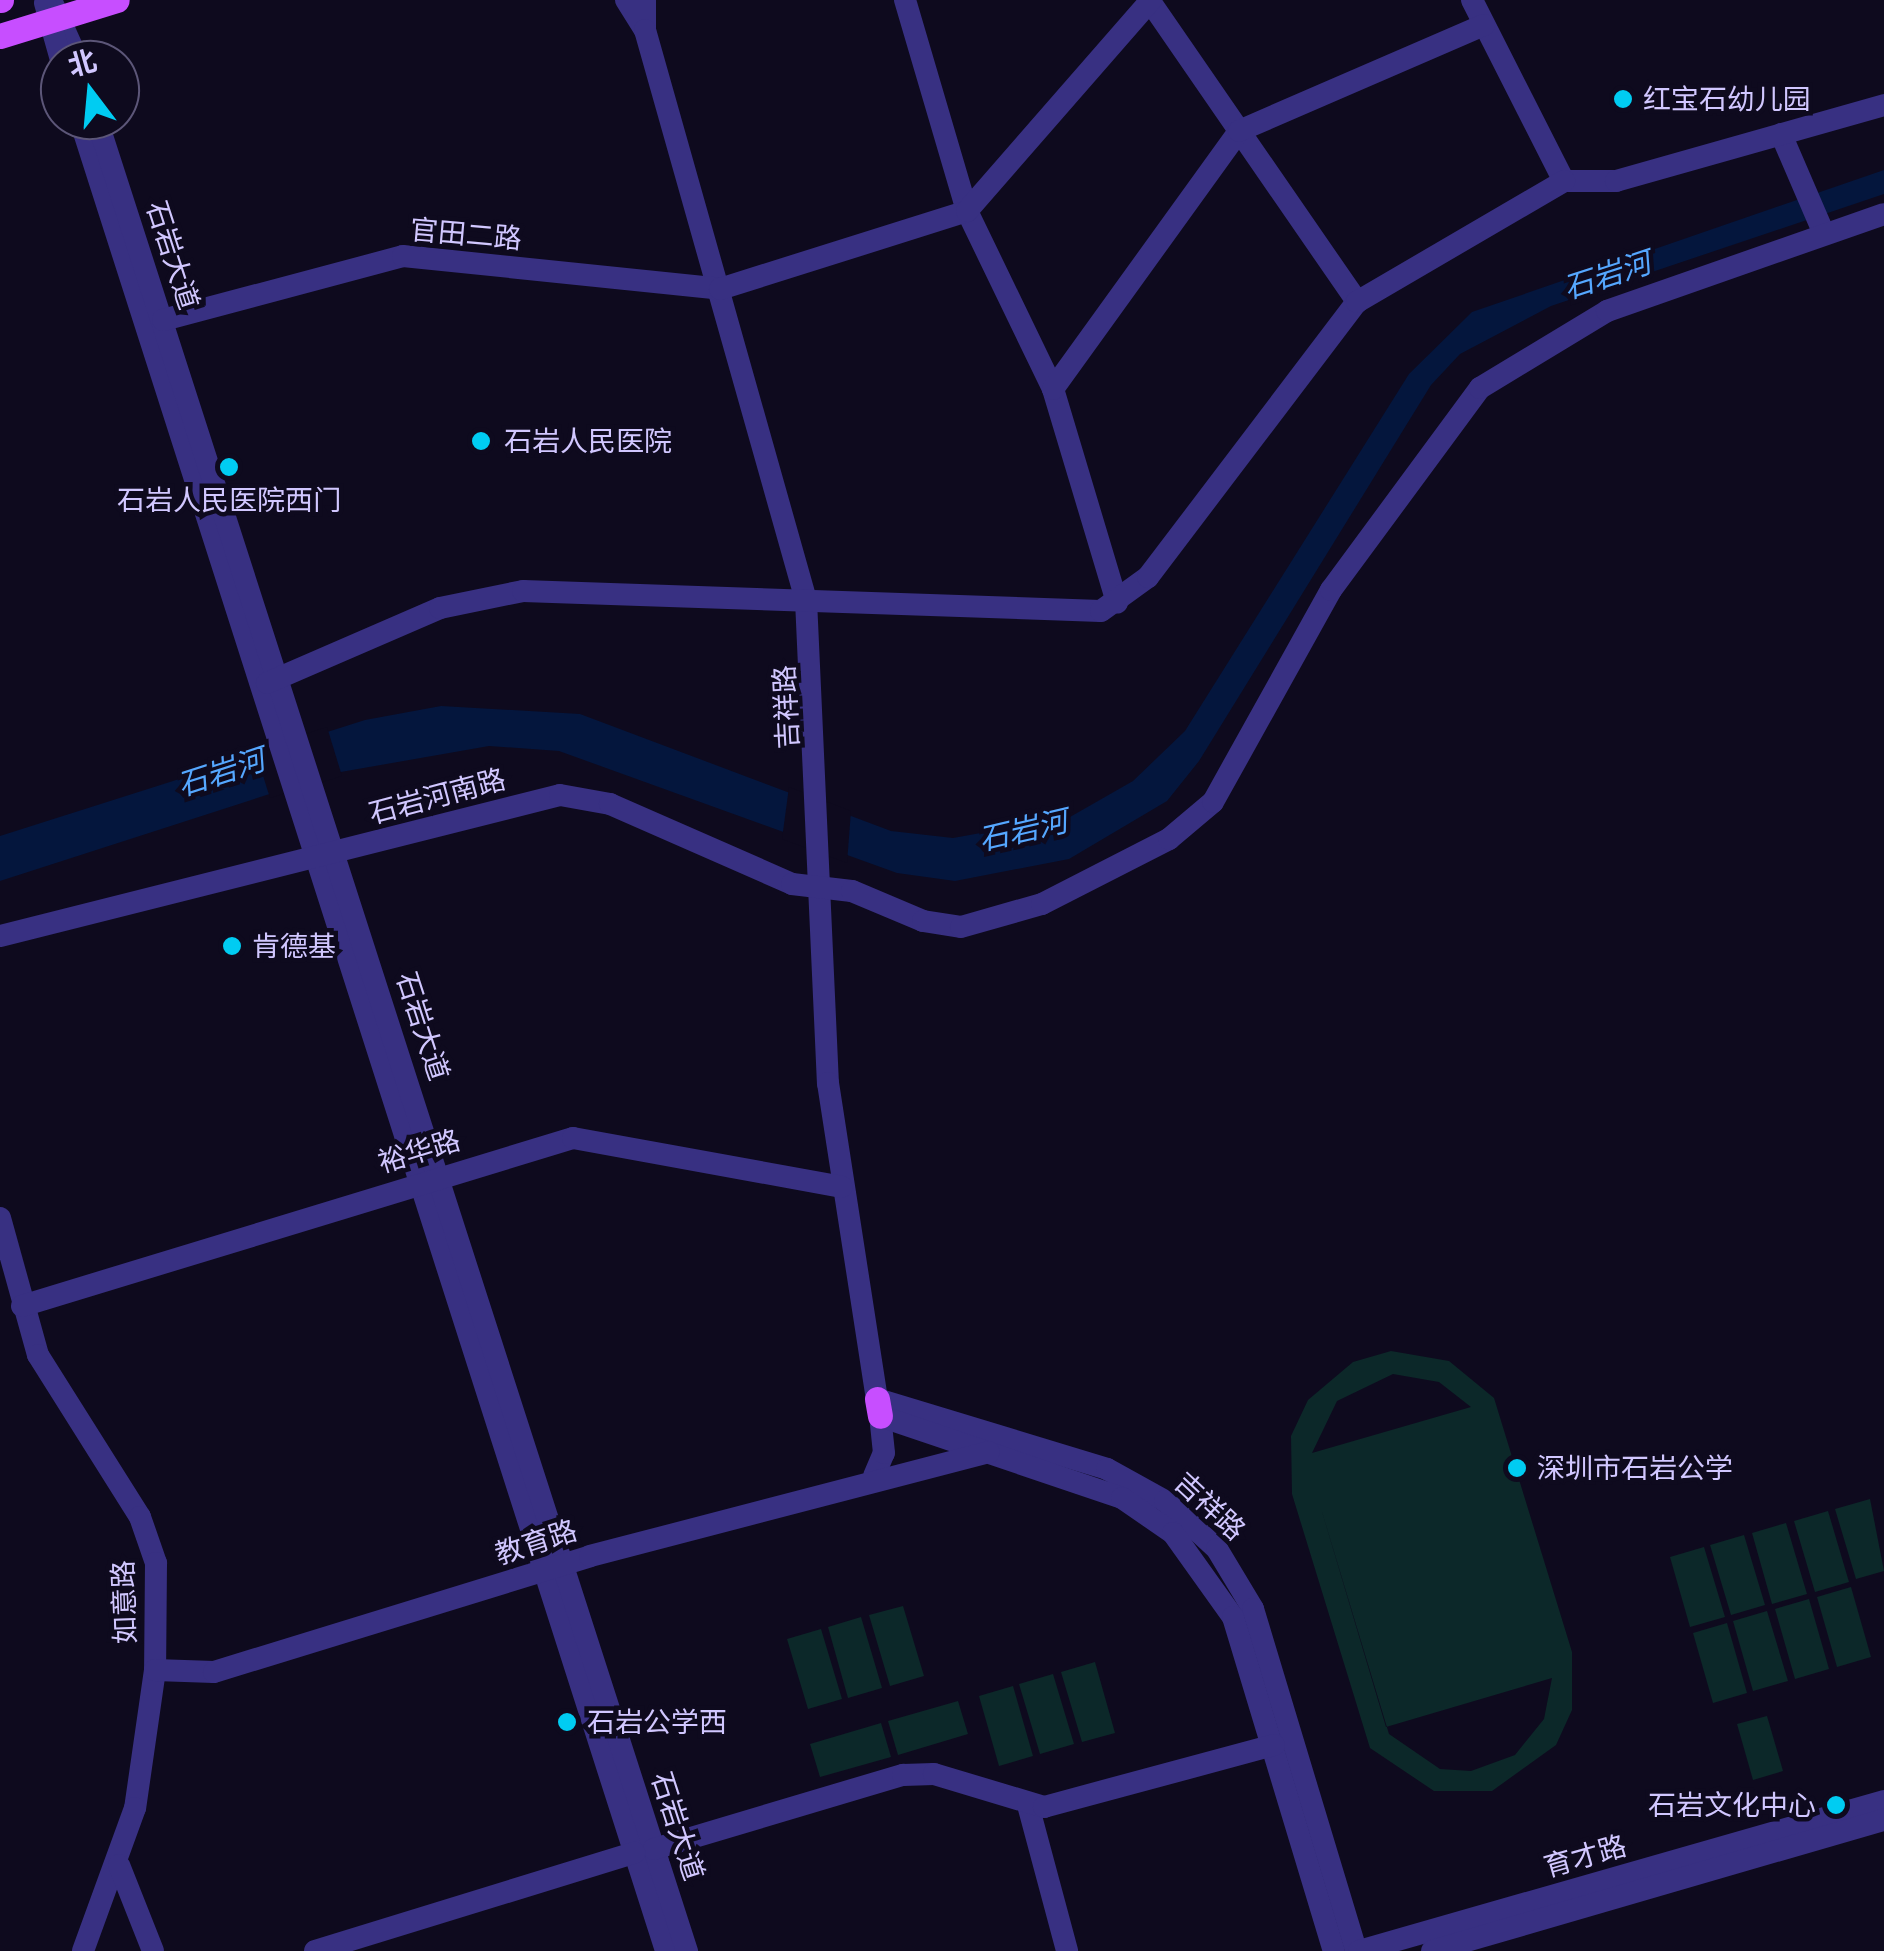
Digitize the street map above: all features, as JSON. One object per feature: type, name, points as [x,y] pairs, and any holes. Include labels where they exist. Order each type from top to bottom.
[{"type":"main road","points":[[0,36],[52,9],[117,0]]},
{"type":"street","name":"吉祥路","points":[[626,0],[644,30],[806,600],[820,794],[815,888],[842,1187],[879,1407]]},
{"type":"street","name":"吉祥路","points":[[644,30],[645,0]]},
{"type":"street","points":[[905,0],[968,210],[1053,390],[1117,604]]},
{"type":"street","points":[[968,210],[1150,0],[1357,302]]},
{"type":"street","points":[[1472,0],[1564,181]]},
{"type":"street","points":[[52,9],[57,40]]},
{"type":"street","points":[[52,9],[68,40]]},
{"type":"street","points":[[1053,390],[1239,131],[1484,25]]},
{"type":"street","points":[[270,681],[495,594],[806,600],[1066,616],[1117,604],[1148,577],[1357,302],[1564,181],[1616,180],[1884,105]]},
{"type":"street","points":[[1781,134],[1798,186],[1822,230]]},
{"type":"street","name":"石岩大道","points":[[87,140],[288,733],[551,1569],[644,1851],[687,1951]]},
{"type":"street","name":"石岩大道","points":[[104,140],[270,681]]},
{"type":"street","name":"官田二路","points":[[162,320],[403,256],[720,288],[968,210]]},
{"type":"street","name":"石岩河南路","points":[[0,936],[575,795],[815,888],[878,902],[942,925],[988,922],[1169,840],[1213,802],[1331,590],[1480,388],[1584,321],[1822,230],[1884,214]]},
{"type":"street","name":"裕华路","points":[[22,1306],[431,1179],[589,1138],[842,1187]]},
{"type":"street","name":"如意路","points":[[0,1218],[38,1355],[150,1538],[156,1670],[119,1865],[83,1951]]},
{"type":"street","points":[[874,1476],[884,1453],[879,1407]]},
{"type":"street","name":"吉祥路","points":[[879,1407],[990,1452],[1122,1498],[1173,1533],[1233,1616],[1334,1951]]},
{"type":"street","name":"吉祥路","points":[[879,1407],[1138,1482],[1217,1549],[1254,1609],[1357,1951]]},
{"type":"street","name":"教育路","points":[[156,1670],[214,1672],[874,1476],[990,1452]]},
{"type":"street","points":[[316,1951],[903,1774],[934,1774],[1028,1806],[1274,1746]]},
{"type":"street","name":"育才路","points":[[1357,1951],[1884,1801]]},
{"type":"street","points":[[1028,1806],[1067,1951]]},
{"type":"street","name":"育才路","points":[[1432,1951],[1884,1820]]},
{"type":"street","name":"石岩大道","points":[[644,1851],[666,1951]]},
{"type":"street","points":[[119,1865],[153,1951]]},
{"type":"green space","points":[[1391,1351],[1449,1361],[1494,1398],[1572,1652],[1572,1710],[1556,1745],[1492,1791],[1434,1791],[1370,1748],[1292,1494],[1291,1436],[1308,1400],[1353,1362]],"holes":[[[1393,1374],[1439,1382],[1471,1407],[1312,1453],[1337,1401]],[[1320,1505],[1387,1727],[1386,1727]],[[1552,1678],[1544,1719],[1515,1755],[1471,1771],[1440,1769],[1389,1734],[1387,1727]]]},
{"type":"green space","points":[[1870,1499],[1884,1571],[1856,1579],[1835,1509]]},
{"type":"green space","points":[[1828,1511],[1849,1582],[1815,1592],[1794,1521]]},
{"type":"green space","points":[[1786,1523],[1807,1594],[1772,1604],[1752,1533]]},
{"type":"green space","points":[[1744,1535],[1765,1605],[1731,1615],[1710,1545]]},
{"type":"green space","points":[[1704,1547],[1725,1617],[1690,1627],[1670,1557]]},
{"type":"green space","points":[[1851,1587],[1871,1657],[1837,1667],[1817,1597]]},
{"type":"green space","points":[[1809,1599],[1829,1669],[1795,1679],[1775,1609]]},
{"type":"green space","points":[[903,1606],[924,1676],[890,1686],[869,1615]]},
{"type":"green space","points":[[1767,1611],[1788,1681],[1753,1691],[1733,1621]]},
{"type":"green space","points":[[861,1617],[882,1688],[848,1698],[828,1627]]},
{"type":"green space","points":[[1727,1623],[1747,1693],[1713,1703],[1693,1633]]},
{"type":"green space","points":[[821,1629],[842,1699],[808,1709],[787,1639]]},
{"type":"green space","points":[[1095,1662],[1115,1733],[1082,1742],[1061,1672]]},
{"type":"green space","points":[[1053,1674],[1074,1744],[1040,1754],[1019,1684]]},
{"type":"green space","points":[[1013,1686],[1033,1756],[999,1766],[979,1696]]},
{"type":"green space","points":[[958,1701],[968,1734],[898,1755],[888,1721]]},
{"type":"green space","points":[[1767,1716],[1783,1771],[1753,1780],[1737,1724]]},
{"type":"green space","points":[[881,1723],[891,1757],[820,1777],[810,1744]]},
{"type":"water","name":"石岩河","points":[[1884,170],[1884,194],[1551,306],[1460,354],[1431,385],[1199,761],[1167,801],[1069,859],[955,881],[897,873],[559,751],[489,746],[335,773],[0,881],[0,836],[365,720],[441,706],[580,714],[891,831],[953,838],[1070,817],[1133,781],[1185,731],[1409,374],[1472,312]]},
{"type":"pier","points":[[327,727],[342,776],[270,798],[255,750]]},
{"type":"pier","points":[[789,787],[851,811],[847,863],[782,839]]},
{"type":"place","name":"红宝石幼儿园","points":[[1623,99]]},
{"type":"place","name":"石岩人民医院","points":[[481,441]]},
{"type":"place","name":"石岩人民医院西门","points":[[229,467]]},
{"type":"place","name":"肯德基","points":[[232,946]]},
{"type":"place","name":"深圳市石岩公学","points":[[1517,1468]]},
{"type":"place","name":"石岩公学西","points":[[567,1722]]},
{"type":"place","name":"石岩文化中心","points":[[1836,1805]]}]
